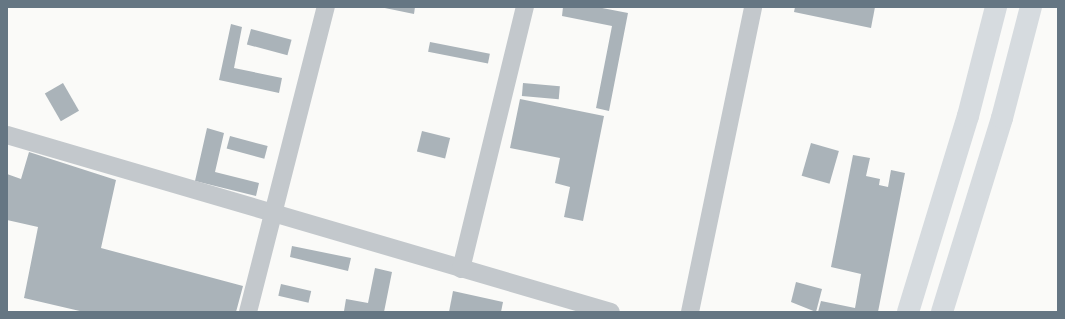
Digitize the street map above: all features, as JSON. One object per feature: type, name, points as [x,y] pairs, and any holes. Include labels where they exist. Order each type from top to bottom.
[{"type":"main road","points":[[908,312],[968,116],[996,7]]},
{"type":"main road","points":[[942,312],[1002,118],[1031,7]]},
{"type":"street","points":[[248,312],[326,7]]},
{"type":"street","points":[[462,269],[526,7]]},
{"type":"street","points":[[690,312],[753,7]]},
{"type":"street","points":[[7,135],[273,216],[611,312]]},
{"type":"building","points":[[380,7],[415,7],[414,14]]},
{"type":"building","points":[[563,7],[597,7],[628,13],[609,111],[596,108],[612,26],[562,16]]},
{"type":"building","points":[[795,7],[875,7],[871,28],[794,12]]},
{"type":"building","points":[[231,24],[242,27],[234,68],[282,78],[279,93],[219,80]]},
{"type":"building","points":[[251,29],[292,40],[287,55],[247,44]]},
{"type":"building","points":[[430,42],[490,54],[488,63],[428,52]]},
{"type":"building","points":[[63,83],[79,111],[61,121],[45,94]]},
{"type":"building","points":[[523,83],[560,86],[559,99],[522,96]]},
{"type":"building","points":[[520,99],[604,116],[583,221],[564,217],[570,187],[555,183],[560,158],[510,148]]},
{"type":"building","points":[[207,128],[224,133],[215,172],[259,183],[256,196],[195,181]]},
{"type":"building","points":[[422,131],[450,138],[445,158],[417,151]]},
{"type":"building","points":[[230,136],[268,146],[264,159],[227,149]]},
{"type":"building","points":[[811,143],[839,151],[830,184],[802,176]]},
{"type":"building","points":[[29,152],[116,180],[101,248],[243,286],[236,312],[84,312],[24,298],[38,227],[7,220],[7,174],[21,179]]},
{"type":"building","points":[[853,155],[870,158],[866,176],[880,179],[879,185],[888,187],[891,170],[905,173],[878,312],[818,312],[821,301],[855,308],[861,274],[831,267]]},
{"type":"building","points":[[292,246],[351,258],[348,271],[290,257]]},
{"type":"building","points":[[375,268],[392,272],[384,312],[344,311],[346,299],[368,303]]},
{"type":"building","points":[[796,282],[822,289],[816,312],[791,302]]},
{"type":"building","points":[[281,284],[311,291],[309,303],[278,296]]},
{"type":"building","points":[[453,291],[503,302],[501,312],[449,312]]}]
